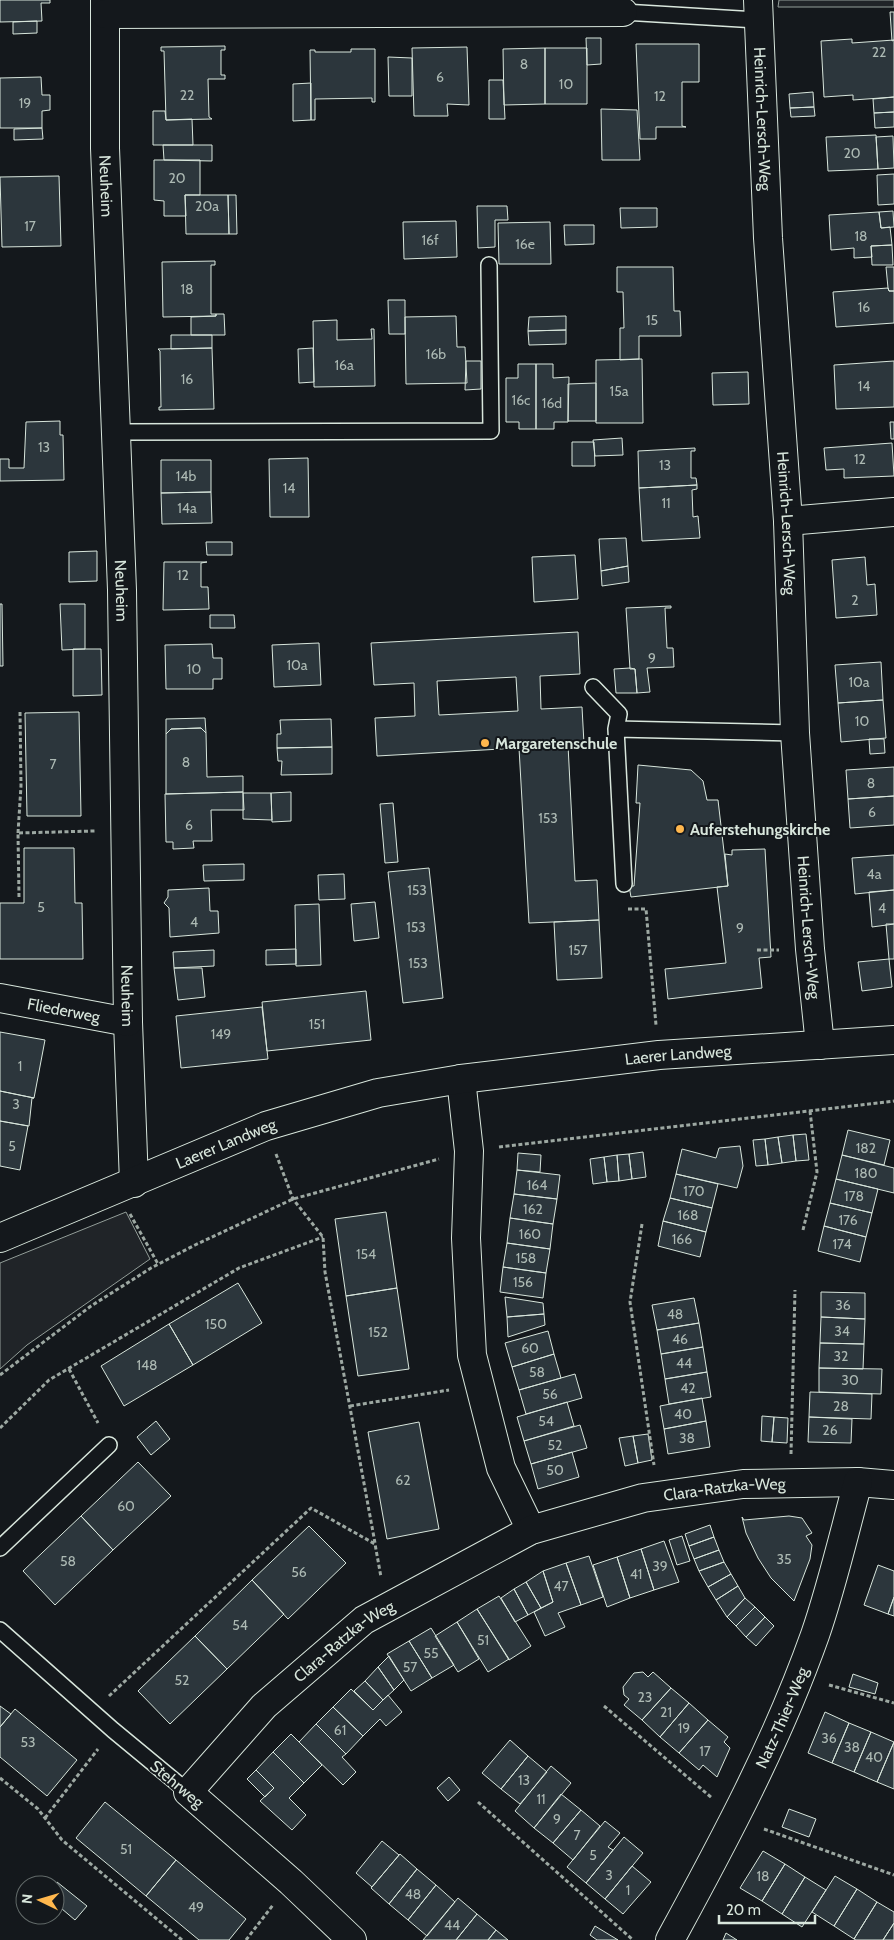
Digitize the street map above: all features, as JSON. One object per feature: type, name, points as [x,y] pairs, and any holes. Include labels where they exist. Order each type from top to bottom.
[{"type":"street","points":[[105,7],[623,6]]},
{"type":"street","name":"Neuheim","points":[[105,7],[105,148],[122,590],[128,1022],[125,1186]]},
{"type":"street","name":"Heinrich-Lersch-Weg","points":[[757,10],[768,238],[788,520],[795,733],[810,949],[820,1045]]},
{"type":"street","points":[[788,520],[894,512]]},
{"type":"street","name":"Fliederweg","points":[[0,998],[128,1022]]},
{"type":"street","name":"Laerer Landweg","points":[[0,1238],[266,1126],[378,1093],[461,1078],[659,1055],[894,1040]]},
{"type":"street","points":[[461,1078],[468,1151],[466,1238],[472,1356],[501,1468],[531,1530]]},
{"type":"street","name":"Clara-Ratzka-Weg","points":[[188,1792],[264,1706],[364,1620],[531,1530],[658,1496],[744,1484],[858,1482],[894,1485]]},
{"type":"street","name":"Natz-Thier-Weg","points":[[670,1940],[736,1819],[800,1676],[816,1634],[858,1482]]},
{"type":"street","name":"Stehrweg","points":[[188,1792],[291,1882],[352,1940]]},
{"type":"lane","points":[[623,6],[757,10]]},
{"type":"lane","points":[[116,432],[491,431],[489,265]]},
{"type":"lane","points":[[593,687],[619,714],[616,728],[624,884]]},
{"type":"lane","points":[[616,728],[795,733]]},
{"type":"lane","points":[[0,1548],[109,1445]]},
{"type":"lane","name":"Stehrweg","points":[[0,1630],[92,1712],[188,1792]]},
{"type":"path","points":[[19,897],[18,833],[22,786],[20,710]]},
{"type":"path","points":[[18,833],[125,830]]},
{"type":"path","points":[[624,884],[628,909],[646,909],[659,1055]]},
{"type":"path","points":[[0,1375],[91,1306],[158,1264],[293,1199],[468,1151],[894,1101]]},
{"type":"path","points":[[803,1230],[817,1172],[810,1111]]},
{"type":"path","points":[[266,1126],[293,1199],[323,1237],[326,1272],[387,1608]]},
{"type":"path","points":[[125,1186],[158,1264]]},
{"type":"path","points":[[642,1224],[630,1302],[658,1496]]},
{"type":"path","points":[[0,1428],[49,1380],[239,1268],[323,1237]]},
{"type":"path","points":[[791,1482],[795,1290]]},
{"type":"path","points":[[69,1369],[109,1445]]},
{"type":"path","points":[[350,1406],[479,1385]]},
{"type":"path","points":[[92,1712],[311,1508],[375,1544]]},
{"type":"path","points":[[800,1676],[894,1703]]},
{"type":"path","points":[[45,1818],[113,1730]]},
{"type":"path","points":[[0,1778],[38,1809],[62,1840],[182,1940]]},
{"type":"path","points":[[478,1802],[633,1940]]},
{"type":"path","points":[[246,1940],[291,1882]]},
{"type":"shaded area","points":[[779,0],[894,0],[894,7],[778,7]]},
{"type":"shaded area","points":[[126,1212],[150,1259],[27,1345],[0,1369],[0,1263]]},
{"type":"building","points":[[0,0],[50,0],[50,3],[41,3],[42,21],[0,22]]},
{"type":"building","points":[[890,12],[894,12],[894,40],[892,41]]},
{"type":"building","points":[[37,21],[37,33],[13,34],[13,22]]},
{"type":"building","points":[[586,38],[601,38],[601,64],[587,65]]},
{"type":"building","points":[[852,39],[852,43],[894,40],[894,97],[853,100],[853,95],[824,97],[821,41]]},
{"type":"building","points":[[636,44],[699,44],[699,82],[682,82],[682,126],[686,127],[656,127],[656,139],[640,139]]},
{"type":"building","points":[[225,46],[225,50],[221,50],[221,75],[225,75],[225,79],[208,79],[209,117],[212,119],[166,120],[164,51],[161,51],[161,47]]},
{"type":"building","points":[[467,47],[469,105],[447,104],[448,116],[414,116],[412,48]]},
{"type":"building","points":[[545,48],[587,48],[587,104],[545,104]]},
{"type":"building","points":[[545,48],[545,104],[504,105],[503,49]]},
{"type":"building","points":[[351,49],[375,49],[375,102],[372,102],[372,98],[315,99],[315,120],[311,120],[310,50],[315,50],[315,52],[351,52]]},
{"type":"building","points":[[388,57],[412,58],[412,96],[389,96]]},
{"type":"building","points":[[41,77],[42,95],[50,95],[50,110],[42,111],[42,128],[0,128],[0,78]]},
{"type":"building","points":[[489,80],[503,80],[505,119],[489,119]]},
{"type":"building","points":[[311,83],[311,120],[293,121],[293,84]]},
{"type":"building","points":[[813,92],[814,107],[790,108],[789,94]]},
{"type":"building","points":[[894,97],[894,112],[874,113],[873,99]]},
{"type":"building","points":[[814,107],[815,116],[791,117],[790,108]]},
{"type":"building","points":[[601,109],[637,110],[640,160],[602,160]]},
{"type":"building","points":[[153,111],[165,111],[166,120],[192,119],[193,145],[153,145]]},
{"type":"building","points":[[894,112],[894,127],[875,128],[874,113]]},
{"type":"building","points":[[42,128],[43,139],[14,140],[14,129]]},
{"type":"building","points":[[876,135],[878,169],[828,171],[826,137]]},
{"type":"building","points":[[893,136],[894,168],[878,169],[876,137]]},
{"type":"building","points":[[163,145],[212,145],[212,161],[164,160]]},
{"type":"building","points":[[154,160],[200,160],[200,195],[185,195],[186,216],[164,216],[164,201],[154,200]]},
{"type":"building","points":[[894,174],[894,204],[878,205],[877,175]]},
{"type":"building","points":[[59,176],[61,246],[2,247],[0,177]]},
{"type":"building","points":[[185,195],[228,195],[229,234],[186,234]]},
{"type":"building","points":[[228,195],[236,195],[237,234],[229,234]]},
{"type":"building","points":[[477,206],[507,206],[508,220],[495,220],[495,247],[478,248]]},
{"type":"building","points":[[620,208],[657,208],[657,227],[621,228]]},
{"type":"building","points":[[893,211],[894,227],[881,228],[879,212]]},
{"type":"building","points":[[879,212],[881,228],[890,227],[892,245],[871,246],[872,257],[854,258],[854,248],[831,250],[829,215]]},
{"type":"building","points":[[456,221],[457,257],[404,259],[403,222]]},
{"type":"building","points":[[550,222],[551,264],[499,264],[498,223]]},
{"type":"building","points":[[564,225],[594,225],[594,244],[565,245]]},
{"type":"building","points":[[892,245],[893,265],[872,265],[871,246]]},
{"type":"building","points":[[215,261],[215,265],[211,265],[211,314],[216,314],[216,316],[163,317],[162,262]]},
{"type":"building","points":[[617,267],[673,267],[674,311],[680,311],[681,336],[639,336],[639,359],[620,360],[620,328],[624,328],[623,292],[617,292]]},
{"type":"building","points":[[886,267],[894,267],[894,291],[889,291],[888,288]]},
{"type":"building","points":[[888,288],[889,291],[894,291],[894,323],[836,327],[833,292]]},
{"type":"building","points":[[388,300],[405,300],[405,334],[389,334]]},
{"type":"building","points":[[216,314],[224,314],[225,335],[191,335],[191,317],[216,316]]},
{"type":"building","points":[[456,316],[457,347],[465,347],[467,383],[406,384],[405,317]]},
{"type":"building","points":[[566,316],[566,330],[528,331],[529,317]]},
{"type":"building","points":[[337,320],[337,340],[372,339],[371,329],[374,329],[375,386],[314,387],[313,321]]},
{"type":"building","points":[[566,330],[566,344],[529,345],[528,331]]},
{"type":"building","points":[[171,335],[212,335],[212,348],[171,349]]},
{"type":"building","points":[[212,348],[214,409],[159,410],[159,407],[161,407],[160,351],[158,349]]},
{"type":"building","points":[[313,348],[314,382],[299,383],[298,349]]},
{"type":"building","points":[[642,359],[643,423],[596,423],[596,360]]},
{"type":"building","points":[[466,361],[481,361],[481,389],[465,390]]},
{"type":"building","points":[[894,361],[894,407],[836,409],[834,365]]},
{"type":"building","points":[[518,364],[536,364],[536,429],[519,429],[519,422],[506,422],[506,378],[518,378]]},
{"type":"building","points":[[536,364],[553,364],[553,378],[569,377],[568,422],[554,422],[554,429],[536,429]]},
{"type":"building","points":[[748,372],[749,404],[713,405],[712,373]]},
{"type":"building","points":[[596,383],[596,421],[568,421],[568,384]]},
{"type":"building","points":[[60,421],[60,435],[63,435],[64,480],[0,481],[0,459],[9,459],[9,468],[24,468],[26,422]]},
{"type":"building","points":[[890,422],[894,422],[894,439],[891,439]]},
{"type":"building","points":[[622,438],[623,455],[595,456],[593,440]]},
{"type":"building","points":[[572,442],[594,442],[595,466],[572,466]]},
{"type":"building","points":[[892,443],[894,476],[844,478],[844,469],[826,470],[824,448]]},
{"type":"building","points":[[695,448],[695,451],[691,451],[691,478],[696,478],[697,485],[639,488],[638,451]]},
{"type":"building","points":[[308,458],[309,517],[270,517],[269,459]]},
{"type":"building","points":[[161,460],[211,460],[211,492],[161,493]]},
{"type":"building","points":[[697,485],[697,489],[692,490],[693,517],[698,516],[700,538],[642,541],[639,488]]},
{"type":"building","points":[[211,492],[212,523],[162,524],[161,493]]},
{"type":"building","points":[[626,538],[628,566],[601,571],[599,539]]},
{"type":"building","points":[[206,542],[232,542],[232,555],[207,555]]},
{"type":"building","points":[[97,551],[97,581],[69,582],[69,552]]},
{"type":"building","points":[[575,555],[578,599],[534,602],[532,557]]},
{"type":"building","points":[[865,557],[867,585],[875,584],[877,615],[836,618],[832,560]]},
{"type":"building","points":[[164,562],[207,562],[201,563],[201,587],[208,587],[209,609],[163,610]]},
{"type":"building","points":[[628,566],[629,582],[602,586],[601,571]]},
{"type":"building","points":[[0,604],[2,604],[3,666],[0,666]]},
{"type":"building","points":[[60,604],[85,604],[85,649],[62,650]]},
{"type":"building","points":[[671,606],[671,608],[665,608],[667,648],[673,648],[674,667],[647,668],[650,692],[637,693],[635,669],[630,669],[626,608]]},
{"type":"building","points":[[210,615],[234,615],[235,628],[210,628]]},
{"type":"building","points":[[578,632],[580,674],[540,676],[541,709],[582,707],[584,744],[568,745],[575,881],[597,880],[599,920],[529,923],[519,748],[377,756],[375,718],[415,716],[414,683],[374,685],[371,643]],"holes":[[[516,677],[518,711],[439,715],[437,681]]]},
{"type":"building","points":[[319,643],[321,685],[274,687],[272,645]]},
{"type":"building","points":[[212,644],[213,658],[222,658],[222,679],[213,679],[213,689],[166,689],[165,645]]},
{"type":"building","points":[[73,649],[101,649],[102,695],[73,696]]},
{"type":"building","points":[[881,662],[883,700],[838,703],[835,665]]},
{"type":"building","points":[[614,669],[635,669],[637,693],[616,693]]},
{"type":"building","points":[[883,700],[886,738],[841,742],[838,703]]},
{"type":"building","points":[[79,712],[81,816],[27,816],[25,713]]},
{"type":"building","points":[[205,718],[206,733],[201,728],[171,729],[166,734],[166,719]]},
{"type":"building","points":[[331,719],[332,747],[277,748],[277,734],[281,734],[280,720]]},
{"type":"building","points":[[201,728],[206,733],[207,777],[243,776],[243,792],[166,794],[166,734],[171,729]]},
{"type":"building","points":[[869,739],[884,739],[885,753],[870,754]]},
{"type":"building","points":[[332,747],[332,774],[281,775],[282,761],[278,761],[277,748]]},
{"type":"building","name":"Auferstehungskirche","points":[[638,765],[691,770],[703,781],[707,800],[718,800],[728,886],[631,897],[629,886],[634,886],[640,803],[636,803]]},
{"type":"building","points":[[894,767],[894,796],[848,799],[846,770]]},
{"type":"building","points":[[243,792],[244,810],[211,810],[212,841],[193,841],[194,848],[173,849],[173,842],[166,842],[165,794]]},
{"type":"building","points":[[291,792],[291,821],[272,822],[271,793]]},
{"type":"building","points":[[243,793],[271,793],[272,820],[243,819]]},
{"type":"building","points":[[894,796],[894,825],[850,828],[848,799]]},
{"type":"building","points":[[393,803],[398,862],[385,863],[380,804]]},
{"type":"building","points":[[24,848],[74,848],[75,903],[82,903],[83,959],[0,959],[0,903],[24,903]]},
{"type":"building","points":[[765,849],[771,957],[759,958],[762,988],[668,999],[665,969],[726,963],[717,887],[728,886],[725,854],[732,855],[732,850]]},
{"type":"building","points":[[894,855],[894,890],[855,894],[852,858]]},
{"type":"building","points":[[244,864],[244,880],[204,881],[203,865]]},
{"type":"building","points":[[429,868],[443,998],[403,1003],[388,872]]},
{"type":"building","points":[[344,874],[345,899],[319,900],[318,875]]},
{"type":"building","points":[[209,888],[210,911],[218,911],[219,933],[170,937],[169,908],[164,903],[168,897],[168,890]]},
{"type":"building","points":[[894,890],[894,924],[872,927],[869,892]]},
{"type":"building","points":[[375,902],[379,938],[354,941],[351,904]]},
{"type":"building","points":[[319,904],[321,965],[296,966],[295,905]]},
{"type":"building","points":[[599,920],[602,978],[557,980],[554,922]]},
{"type":"building","points":[[886,924],[894,924],[894,959],[889,959]]},
{"type":"building","points":[[296,949],[296,964],[266,965],[266,950]]},
{"type":"building","points":[[214,950],[214,966],[174,968],[173,952]]},
{"type":"building","points":[[889,959],[892,987],[862,991],[858,962]]},
{"type":"building","points":[[174,968],[202,968],[205,997],[178,1000]]},
{"type":"building","points":[[366,991],[371,1040],[267,1051],[262,1002]]},
{"type":"building","points":[[262,1007],[268,1059],[181,1068],[176,1016]]},
{"type":"building","points":[[0,1032],[45,1040],[34,1098],[0,1091]]},
{"type":"building","points":[[0,1091],[34,1098],[32,1098],[29,1126],[0,1121]]},
{"type":"building","points":[[0,1121],[28,1126],[20,1170],[0,1166]]},
{"type":"building","points":[[848,1130],[890,1140],[884,1165],[842,1155]]},
{"type":"building","points":[[806,1134],[809,1160],[796,1161],[793,1135]]},
{"type":"building","points":[[793,1135],[796,1161],[782,1163],[778,1137]]},
{"type":"building","points":[[778,1137],[782,1163],[768,1165],[765,1139]]},
{"type":"building","points":[[765,1139],[768,1165],[756,1166],[753,1140]]},
{"type":"building","points":[[740,1146],[743,1166],[737,1188],[676,1174],[682,1149],[716,1158],[719,1148]]},
{"type":"building","points":[[643,1152],[646,1177],[632,1179],[629,1154]]},
{"type":"building","points":[[518,1153],[541,1155],[540,1172],[517,1170]]},
{"type":"building","points":[[629,1154],[632,1179],[619,1181],[617,1155]]},
{"type":"building","points":[[617,1155],[619,1181],[607,1182],[604,1157]]},
{"type":"building","points":[[842,1155],[894,1168],[894,1193],[836,1179]]},
{"type":"building","points":[[604,1157],[607,1182],[593,1184],[590,1159]]},
{"type":"building","points":[[517,1170],[560,1175],[557,1199],[514,1194]]},
{"type":"building","points":[[676,1174],[718,1184],[712,1208],[670,1198]]},
{"type":"building","points":[[836,1179],[878,1189],[872,1213],[830,1203]]},
{"type":"building","points":[[514,1194],[557,1199],[553,1224],[510,1218]]},
{"type":"building","points":[[670,1198],[712,1208],[706,1232],[663,1221]]},
{"type":"building","points":[[830,1203],[872,1213],[866,1237],[824,1226]]},
{"type":"building","points":[[386,1212],[397,1288],[346,1296],[335,1219]]},
{"type":"building","points":[[510,1218],[553,1224],[550,1249],[507,1243]]},
{"type":"building","points":[[663,1221],[706,1232],[700,1257],[658,1246]]},
{"type":"building","points":[[824,1226],[866,1237],[860,1262],[818,1251]]},
{"type":"building","points":[[507,1243],[550,1249],[546,1273],[503,1267]]},
{"type":"building","points":[[503,1267],[546,1273],[543,1298],[500,1292]]},
{"type":"building","points":[[238,1283],[262,1323],[193,1365],[169,1324]]},
{"type":"building","points":[[397,1288],[409,1369],[358,1376],[346,1296]]},
{"type":"building","points":[[821,1292],[865,1293],[865,1319],[821,1317]]},
{"type":"building","points":[[505,1297],[543,1303],[544,1314],[507,1317]]},
{"type":"building","points":[[694,1298],[699,1323],[657,1330],[652,1305]]},
{"type":"building","points":[[544,1314],[545,1325],[508,1337],[507,1317]]},
{"type":"building","points":[[821,1317],[865,1319],[864,1344],[820,1343]]},
{"type":"building","points":[[699,1323],[703,1347],[661,1354],[657,1330]]},
{"type":"building","points":[[169,1324],[193,1365],[124,1406],[101,1366]]},
{"type":"building","points":[[548,1331],[554,1354],[512,1367],[505,1343]]},
{"type":"building","points":[[820,1343],[864,1344],[863,1369],[819,1368]]},
{"type":"building","points":[[703,1347],[707,1372],[665,1379],[661,1354]]},
{"type":"building","points":[[554,1354],[561,1378],[519,1390],[512,1367]]},
{"type":"building","points":[[819,1368],[882,1369],[881,1394],[819,1392]]},
{"type":"building","points":[[707,1372],[711,1397],[669,1404],[665,1379]]},
{"type":"building","points":[[575,1374],[582,1398],[526,1414],[519,1390]]},
{"type":"building","points":[[810,1392],[872,1394],[871,1419],[809,1417]]},
{"type":"building","points":[[702,1398],[706,1421],[664,1429],[660,1406]]},
{"type":"building","points":[[567,1402],[574,1426],[524,1441],[517,1417]]},
{"type":"building","points":[[762,1416],[774,1417],[772,1442],[761,1441]]},
{"type":"building","points":[[774,1417],[788,1418],[787,1443],[772,1442]]},
{"type":"building","points":[[809,1417],[852,1419],[851,1443],[808,1442]]},
{"type":"building","points":[[156,1421],[170,1439],[151,1455],[137,1437]]},
{"type":"building","points":[[706,1421],[710,1447],[668,1454],[664,1429]]},
{"type":"building","points":[[419,1422],[439,1529],[387,1539],[368,1432]]},
{"type":"building","points":[[580,1425],[587,1448],[531,1464],[524,1441]]},
{"type":"building","points":[[648,1434],[652,1460],[638,1463],[633,1436]]},
{"type":"building","points":[[633,1436],[638,1463],[625,1466],[619,1438]]},
{"type":"building","points":[[572,1452],[579,1477],[538,1489],[531,1464]]},
{"type":"building","points":[[138,1462],[171,1496],[113,1550],[81,1516]]},
{"type":"building","points":[[81,1516],[113,1550],[55,1605],[23,1571]]},
{"type":"building","points":[[789,1516],[802,1518],[812,1533],[806,1536],[812,1545],[810,1559],[794,1601],[771,1578],[758,1558],[746,1533],[742,1517],[744,1520]]},
{"type":"building","points":[[710,1525],[714,1537],[689,1546],[685,1534]]},
{"type":"building","points":[[309,1526],[346,1563],[288,1619],[252,1580]]},
{"type":"building","points":[[682,1536],[690,1561],[677,1565],[669,1540]]},
{"type":"building","points":[[714,1537],[719,1550],[694,1559],[689,1546]]},
{"type":"building","points":[[664,1541],[679,1582],[654,1590],[641,1549]]},
{"type":"building","points":[[641,1549],[654,1590],[630,1598],[617,1557]]},
{"type":"building","points":[[719,1550],[724,1562],[699,1571],[694,1559]]},
{"type":"building","points":[[589,1556],[603,1597],[581,1605],[566,1563]]},
{"type":"building","points":[[617,1557],[630,1598],[607,1607],[593,1565]]},
{"type":"building","points":[[724,1562],[731,1574],[708,1587],[699,1571]]},
{"type":"building","points":[[566,1563],[581,1605],[558,1613],[565,1627],[545,1636],[534,1612],[553,1602],[543,1571]]},
{"type":"building","points":[[878,1565],[894,1571],[894,1597],[888,1614],[864,1605]]},
{"type":"building","points":[[543,1571],[553,1602],[541,1608],[526,1582]]},
{"type":"building","points":[[731,1574],[738,1586],[716,1600],[708,1587]]},
{"type":"building","points":[[252,1580],[284,1614],[227,1669],[195,1636]]},
{"type":"building","points":[[526,1582],[541,1608],[528,1615],[514,1589]]},
{"type":"building","points":[[738,1586],[745,1598],[727,1617],[716,1600]]},
{"type":"building","points":[[514,1589],[528,1615],[515,1622],[501,1598]]},
{"type":"building","points":[[499,1596],[531,1646],[509,1660],[477,1609]]},
{"type":"building","points":[[894,1597],[894,1616],[888,1614]]},
{"type":"building","points":[[745,1598],[755,1607],[736,1626],[727,1617]]},
{"type":"building","points":[[755,1607],[765,1617],[746,1637],[736,1626]]},
{"type":"building","points":[[477,1609],[509,1659],[488,1672],[457,1622]]},
{"type":"building","points":[[765,1617],[774,1626],[756,1646],[746,1637]]},
{"type":"building","points":[[457,1622],[479,1659],[458,1672],[435,1636]]},
{"type":"building","points":[[431,1628],[454,1665],[432,1678],[409,1641]]},
{"type":"building","points":[[195,1636],[227,1669],[170,1724],[138,1691]]},
{"type":"building","points":[[409,1641],[432,1678],[411,1691],[387,1654]]},
{"type":"building","points":[[389,1656],[404,1680],[394,1690],[378,1667]]},
{"type":"building","points":[[378,1667],[394,1690],[383,1700],[365,1681]]},
{"type":"building","points":[[643,1672],[648,1677],[653,1672],[671,1688],[642,1720],[624,1705],[629,1699],[624,1695],[623,1687],[634,1673]]},
{"type":"building","points":[[853,1674],[878,1683],[875,1694],[849,1687]]},
{"type":"building","points":[[365,1681],[383,1700],[373,1710],[354,1691]]},
{"type":"building","points":[[671,1688],[689,1703],[660,1737],[642,1720]]},
{"type":"building","points":[[351,1689],[373,1710],[388,1695],[402,1712],[386,1726],[380,1719],[363,1736],[333,1707]]},
{"type":"building","points":[[689,1703],[708,1720],[679,1753],[660,1737]]},
{"type":"building","points":[[0,1706],[11,1714],[0,1727]]},
{"type":"building","points":[[333,1707],[363,1736],[346,1754],[316,1724]]},
{"type":"building","points":[[15,1709],[77,1760],[47,1796],[0,1757],[0,1727]]},
{"type":"building","points":[[825,1712],[849,1723],[832,1763],[808,1753]]},
{"type":"building","points":[[708,1720],[728,1737],[724,1742],[730,1748],[717,1777],[703,1765],[699,1770],[679,1753]]},
{"type":"building","points":[[849,1723],[871,1732],[854,1772],[832,1763]]},
{"type":"building","points":[[316,1724],[346,1754],[342,1757],[356,1772],[343,1785],[299,1742]]},
{"type":"building","points":[[871,1732],[894,1742],[877,1782],[854,1772]]},
{"type":"building","points":[[291,1734],[322,1765],[304,1783],[273,1752]]},
{"type":"building","points":[[510,1740],[528,1756],[501,1789],[482,1773]]},
{"type":"building","points":[[894,1742],[894,1789],[877,1782]]},
{"type":"building","points":[[273,1752],[304,1783],[289,1798],[306,1815],[292,1830],[260,1801],[274,1788],[256,1770]]},
{"type":"building","points":[[528,1756],[547,1772],[520,1804],[501,1789]]},
{"type":"building","points":[[551,1766],[571,1783],[534,1828],[515,1811]]},
{"type":"building","points":[[256,1770],[274,1788],[265,1797],[247,1779]]},
{"type":"building","points":[[449,1777],[460,1790],[448,1801],[437,1788]]},
{"type":"building","points":[[561,1794],[581,1810],[553,1843],[534,1828]]},
{"type":"building","points":[[105,1802],[176,1860],[146,1896],[76,1838]]},
{"type":"building","points":[[789,1809],[816,1819],[809,1837],[782,1827]]},
{"type":"building","points":[[581,1810],[600,1826],[573,1860],[553,1843]]},
{"type":"building","points":[[605,1821],[620,1833],[608,1847],[613,1850],[586,1883],[567,1867]]},
{"type":"building","points":[[624,1837],[643,1853],[605,1899],[586,1883]]},
{"type":"building","points":[[382,1841],[399,1855],[372,1887],[356,1873]]},
{"type":"building","points":[[763,1851],[785,1864],[762,1901],[740,1888]]},
{"type":"building","points":[[400,1854],[417,1869],[389,1904],[371,1888]]},
{"type":"building","points":[[176,1860],[246,1919],[229,1940],[199,1940],[146,1896]]},
{"type":"building","points":[[785,1864],[805,1877],[782,1914],[762,1901]]},
{"type":"building","points":[[632,1866],[651,1882],[623,1914],[605,1899]]},
{"type":"building","points":[[417,1869],[436,1885],[408,1920],[389,1904]]},
{"type":"building","points":[[835,1876],[857,1889],[834,1926],[812,1912]]},
{"type":"building","points":[[805,1877],[826,1890],[802,1927],[782,1914]]},
{"type":"building","points":[[436,1885],[455,1902],[427,1936],[408,1920]]},
{"type":"building","points":[[65,1888],[87,1906],[75,1920],[65,1912]]},
{"type":"building","points":[[857,1889],[877,1902],[854,1939],[834,1926]]},
{"type":"building","points":[[458,1898],[477,1914],[456,1940],[423,1940]]},
{"type":"building","points":[[877,1902],[894,1912],[894,1923],[883,1940],[854,1939]]},
{"type":"building","points":[[477,1914],[496,1930],[488,1940],[456,1940]]},
{"type":"building","points":[[894,1923],[894,1940],[883,1940]]},
{"type":"building","points":[[595,1926],[618,1940],[597,1940],[590,1935]]},
{"type":"building","points":[[496,1930],[508,1940],[488,1940]]},
{"type":"building","points":[[726,1933],[737,1940],[723,1940]]},
{"type":"place","name":"Margaretenschule","points":[[485,743]]},
{"type":"place","name":"Auferstehungskirche","points":[[680,829]]}]
